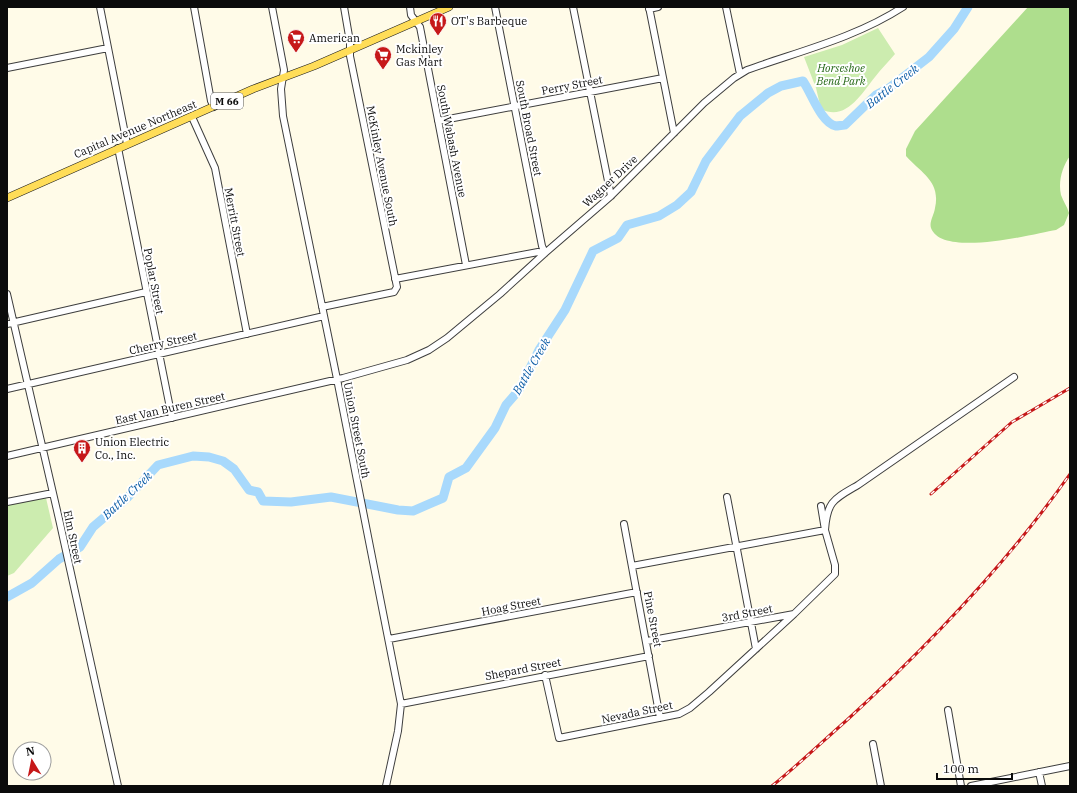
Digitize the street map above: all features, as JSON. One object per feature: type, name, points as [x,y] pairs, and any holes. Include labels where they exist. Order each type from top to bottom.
[{"type":"main road","name":"Capital Avenue Northeast","points":[[7,198],[253,89],[283,78],[449,7]]},
{"type":"street","points":[[100,7],[127,144]]},
{"type":"street","points":[[194,7],[211,101],[214,107]]},
{"type":"street","name":"Union Street South","points":[[272,7],[284,70],[281,89],[283,116],[401,704],[398,731],[386,786]]},
{"type":"street","name":"McKinley Avenue South","points":[[322,307],[394,292],[396,287],[350,56],[344,7]]},
{"type":"street","name":"South Wabash Avenue","points":[[410,7],[411,15],[420,26],[466,265]]},
{"type":"street","name":"South Broad Street","points":[[495,7],[542,246],[545,253]]},
{"type":"street","points":[[574,7],[611,196]]},
{"type":"street","points":[[658,7],[649,8],[674,133]]},
{"type":"street","points":[[726,7],[740,74]]},
{"type":"street","name":"Wagner Drive","points":[[337,379],[388,366],[429,350],[447,338],[500,294],[611,196],[704,103],[740,74],[858,32],[883,20],[903,7]]},
{"type":"street","points":[[7,68],[108,48]]},
{"type":"street","name":"Perry Street","points":[[438,120],[663,78]]},
{"type":"street","name":"Merritt Street","points":[[192,117],[214,168],[247,334]]},
{"type":"street","name":"Poplar Street","points":[[118,148],[172,418]]},
{"type":"street","points":[[395,279],[538,252],[545,253]]},
{"type":"street","points":[[10,323],[146,292]]},
{"type":"street","name":"Elm Street","points":[[7,294],[10,323],[28,384],[118,786]]},
{"type":"street","name":"Cherry Street","points":[[7,389],[324,316]]},
{"type":"street","points":[[825,530],[826,514],[834,499],[858,485],[1014,378]]},
{"type":"street","name":"East Van Buren Street","points":[[7,456],[337,379]]},
{"type":"street","points":[[7,502],[53,493]]},
{"type":"street","points":[[727,497],[756,649]]},
{"type":"street","points":[[794,614],[835,574],[835,565],[825,530],[821,506]]},
{"type":"street","name":"Pine Street","points":[[624,524],[650,656],[660,718]]},
{"type":"street","points":[[632,566],[825,530]]},
{"type":"street","name":"Hoag Street","points":[[389,639],[637,592]]},
{"type":"street","name":"3rd Street","points":[[647,642],[794,614]]},
{"type":"street","name":"Nevada Street","points":[[545,675],[560,738],[679,714],[690,708],[794,614]]},
{"type":"street","name":"Shepard Street","points":[[401,704],[545,675],[650,656]]},
{"type":"street","points":[[948,710],[961,786]]},
{"type":"street","points":[[873,744],[881,786]]},
{"type":"street","points":[[971,786],[1070,766]]},
{"type":"street","points":[[1039,772],[1042,786]]},
{"type":"green space","points":[[1028,7],[1070,7],[1070,156],[1067,160],[1060,180],[1061,195],[1069,213],[1064,225],[1056,230],[989,242],[952,242],[939,237],[931,228],[936,199],[935,191],[928,178],[906,156],[906,149],[915,131]]},
{"type":"green space","name":"Horseshoe Bend Park","points":[[878,28],[895,54],[859,98],[846,109],[838,112],[830,112],[821,109],[816,88],[804,57],[842,45]]},
{"type":"green space","points":[[46,498],[53,528],[14,573],[7,576],[7,505]]},
{"type":"waterway","name":"Battle Creek","points":[[7,597],[32,583],[59,559],[80,547],[93,527],[128,497],[158,465],[193,456],[209,457],[223,461],[234,469],[249,490],[258,492],[263,501],[291,502],[331,497],[398,510],[413,511],[443,498],[449,477],[466,468],[495,428],[506,405],[519,390],[539,350],[565,310],[593,251],[618,238],[627,225],[659,216],[677,205],[691,192],[706,161],[740,116],[768,93],[781,86],[803,81],[826,119],[831,124],[836,126],[845,125],[876,95],[889,88],[929,57],[954,29],[968,7]]},
{"type":"railway","points":[[931,494],[1012,422],[1070,388]]},
{"type":"railway","points":[[772,786],[801,762],[878,692],[937,633],[1020,540],[1070,474]]},
{"type":"place","name":"OT's Barbeque","points":[[438,36]]},
{"type":"place","name":"American","points":[[296,53]]},
{"type":"place","name":"Mckinley Gas Mart","points":[[383,70]]},
{"type":"place","name":"Union Electric Co., Inc.","points":[[82,463]]}]
